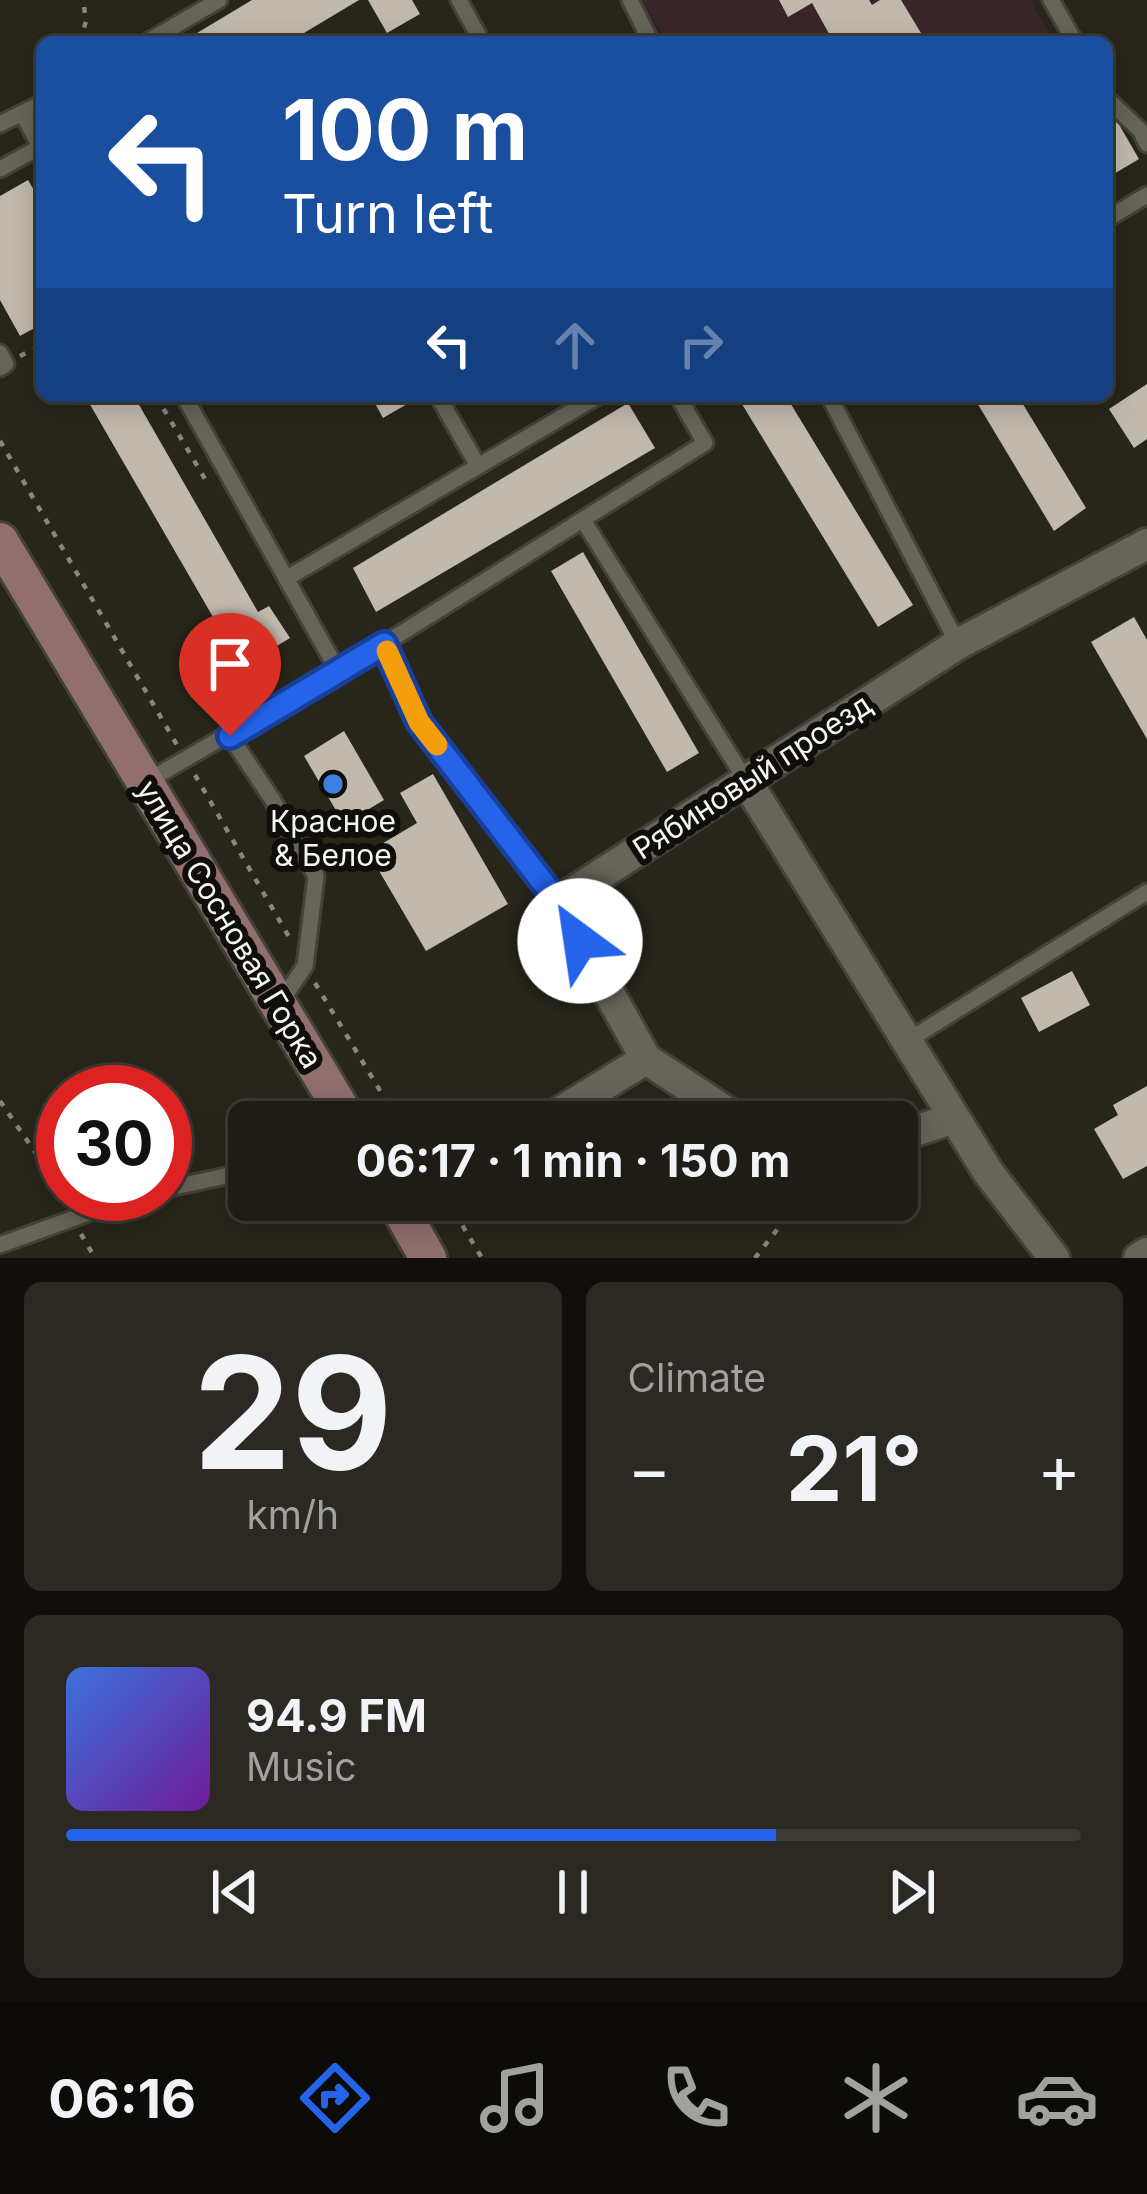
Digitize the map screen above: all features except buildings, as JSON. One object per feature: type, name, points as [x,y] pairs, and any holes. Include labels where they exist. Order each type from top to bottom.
[{"type":"main road","name":"улица Сосновая Горка","points":[[0,541],[338,1101]]},
{"type":"main road","points":[[412,1221],[428,1258]]},
{"type":"street","name":"Рябиновый проезд","points":[[558,902],[958,644],[1147,544]]},
{"type":"street","points":[[745,779],[988,1172],[1054,1258]]},
{"type":"street","points":[[558,902],[646,1059],[710,1101]]},
{"type":"street","points":[[578,1101],[646,1059]]},
{"type":"street","points":[[918,1130],[954,1118]]},
{"type":"street","points":[[1138,1258],[1147,1253]]},
{"type":"lane","points":[[157,36],[219,0]]},
{"type":"lane","points":[[459,0],[479,36]]},
{"type":"lane","points":[[630,0],[648,36]]},
{"type":"lane","points":[[1051,0],[1072,36]]},
{"type":"lane","points":[[1113,105],[1140,130],[1147,144]]},
{"type":"lane","points":[[0,124],[36,106]]},
{"type":"lane","points":[[22,113],[36,139]]},
{"type":"lane","points":[[0,169],[36,151]]},
{"type":"lane","points":[[1113,215],[1147,195]]},
{"type":"lane","points":[[0,353],[6,364],[0,368]]},
{"type":"lane","points":[[187,402],[338,671]]},
{"type":"lane","points":[[441,402],[478,466]]},
{"type":"lane","points":[[289,577],[588,402]]},
{"type":"lane","points":[[145,783],[384,644],[705,443],[681,402]]},
{"type":"lane","points":[[832,402],[958,644]]},
{"type":"lane","points":[[583,520],[745,779]]},
{"type":"lane","points":[[384,644],[419,722],[558,902]]},
{"type":"lane","points":[[230,736],[316,876],[305,966],[280,1004]]},
{"type":"lane","points":[[907,1041],[1147,892]]},
{"type":"lane","points":[[192,1184],[228,1176]]},
{"type":"lane","points":[[0,1245],[69,1221]]},
{"type":"path","points":[[82,36],[86,21],[83,0]]},
{"type":"path","points":[[0,441],[386,1101]]},
{"type":"path","points":[[0,1102],[36,1154]]},
{"type":"path","points":[[73,1221],[95,1258]]},
{"type":"path","points":[[460,1221],[482,1258]]},
{"type":"path","points":[[755,1258],[784,1221]]},
{"type":"shaded area","points":[[642,0],[1030,0],[1051,36],[663,36]]},
{"type":"slow traffic","points":[[387,651],[419,722],[437,745]]},
{"type":"place","name":"Красное & Белое","points":[[333,784]]},
{"type":"route","points":[[230,736],[384,644],[419,722],[558,902],[580,941]]}]
